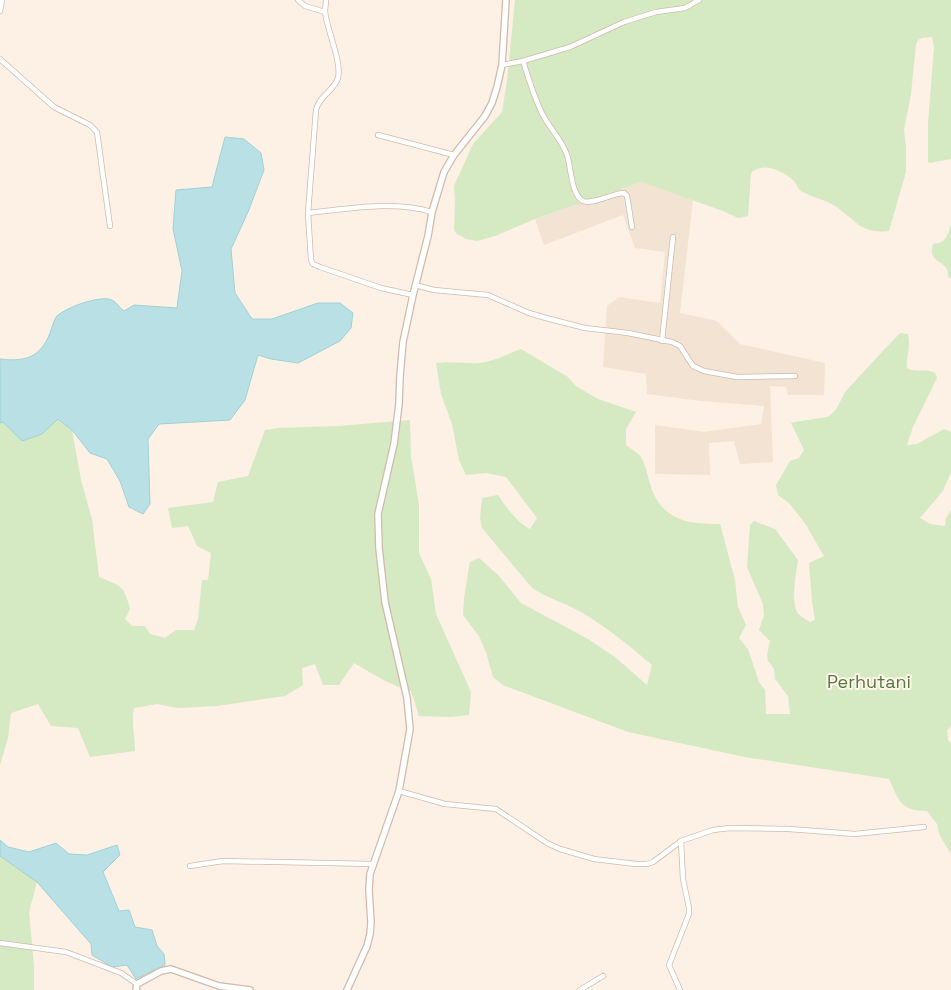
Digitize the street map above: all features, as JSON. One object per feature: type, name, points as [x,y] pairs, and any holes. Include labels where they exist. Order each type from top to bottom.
[{"type":"street","points":[[0,11],[2,0]]},
{"type":"street","points":[[298,0],[305,6],[325,12]]},
{"type":"street","points":[[326,0],[325,12],[338,74],[335,84],[319,100],[316,110],[308,213],[310,252],[313,264],[381,288],[413,295]]},
{"type":"street","points":[[347,990],[367,946],[370,934],[369,882],[399,791],[410,730],[410,711],[385,602],[379,548],[378,514],[394,444],[403,342],[415,285],[427,243],[432,212],[444,172],[454,155],[485,116],[492,103],[502,65],[506,0]]},
{"type":"street","points":[[502,65],[523,61],[570,47],[624,22],[656,12],[685,8],[699,0]]},
{"type":"street","points":[[0,58],[54,107],[90,125],[97,132],[110,226]]},
{"type":"street","points":[[523,61],[543,115],[564,147],[573,184],[579,198],[584,202],[624,194],[627,196],[632,227]]},
{"type":"street","points":[[378,135],[454,155]]},
{"type":"street","points":[[308,213],[378,206],[410,207],[432,212]]},
{"type":"street","points":[[662,341],[673,237]]},
{"type":"street","points":[[415,285],[434,290],[488,295],[521,310],[585,328],[672,342],[680,346],[693,366],[704,371],[737,377],[795,376]]},
{"type":"street","points":[[399,791],[445,804],[496,809],[546,843],[560,849],[594,859],[636,864],[653,862],[681,841],[713,830],[730,828],[789,829],[855,834],[924,827]]},
{"type":"street","points":[[680,990],[670,968],[670,962],[689,914],[683,879],[681,841]]},
{"type":"street","points":[[190,866],[223,861],[374,864]]},
{"type":"street","points":[[0,943],[66,952],[121,974],[136,987],[161,970],[171,970],[219,986],[250,990]]},
{"type":"street","points":[[580,990],[603,976]]},
{"type":"shaded area","points":[[641,182],[693,200],[680,313],[717,321],[740,344],[825,363],[824,395],[788,395],[786,387],[770,386],[773,462],[740,464],[734,441],[709,443],[710,475],[655,474],[655,425],[704,432],[761,424],[764,406],[647,394],[646,374],[603,367],[607,306],[619,297],[660,303],[665,252],[635,248],[623,215],[544,245],[535,219]]},
{"type":"green space","points":[[515,0],[951,0],[951,159],[928,162],[928,124],[934,47],[932,37],[922,38],[918,40],[916,45],[911,94],[904,130],[906,172],[889,231],[865,228],[831,204],[801,191],[793,180],[783,173],[761,168],[751,173],[748,216],[738,218],[641,182],[535,219],[495,236],[477,241],[466,239],[454,230],[454,186],[473,144],[502,112]]},
{"type":"green space","points":[[951,223],[951,278],[949,278],[947,269],[936,260],[932,250],[933,244],[942,242],[946,238]]},
{"type":"green space","name":"Perhutani","points":[[900,333],[908,334],[907,368],[935,373],[937,378],[913,427],[907,445],[917,444],[944,429],[951,432],[951,472],[943,491],[920,518],[930,524],[945,526],[946,518],[951,510],[951,726],[947,730],[948,740],[951,744],[951,854],[939,834],[937,824],[927,811],[911,809],[902,803],[889,779],[745,757],[628,732],[503,685],[493,677],[479,636],[463,615],[470,562],[479,558],[499,576],[521,603],[588,639],[615,657],[647,685],[652,665],[618,637],[590,618],[532,588],[482,528],[480,518],[482,498],[498,495],[516,518],[530,529],[537,518],[506,477],[486,473],[466,475],[459,460],[452,424],[441,394],[436,363],[484,362],[521,349],[568,377],[576,386],[598,399],[636,412],[626,429],[626,445],[641,457],[651,487],[662,507],[670,514],[687,521],[720,524],[735,580],[738,607],[746,625],[739,638],[748,649],[759,682],[765,690],[766,714],[790,714],[788,696],[775,679],[774,669],[768,661],[767,655],[770,641],[759,630],[764,615],[763,604],[747,567],[750,525],[754,521],[775,529],[798,560],[794,587],[795,607],[798,614],[803,618],[810,622],[815,620],[809,563],[824,556],[806,525],[790,504],[778,495],[776,485],[790,461],[799,458],[804,450],[791,423],[829,416],[847,390]]},
{"type":"green space","points":[[58,419],[72,430],[81,480],[92,519],[99,577],[120,587],[126,595],[130,609],[125,619],[132,626],[145,626],[150,634],[165,638],[176,630],[194,630],[198,619],[202,580],[208,580],[211,553],[197,546],[188,526],[172,528],[168,508],[213,502],[218,482],[248,476],[265,430],[410,420],[411,456],[419,505],[419,553],[431,579],[436,614],[471,692],[469,715],[450,717],[419,716],[411,691],[403,689],[354,663],[339,685],[323,685],[315,664],[302,668],[303,685],[285,696],[217,706],[178,708],[157,704],[134,708],[135,751],[90,757],[78,728],[51,726],[38,704],[11,713],[8,738],[0,765],[0,423],[3,422],[42,434]]},
{"type":"green space","points":[[0,856],[37,882],[29,912],[34,966],[34,990],[0,990]]},
{"type":"water","points":[[225,137],[244,139],[261,153],[264,170],[231,249],[235,293],[252,319],[272,319],[318,303],[340,303],[353,313],[351,328],[340,341],[298,363],[258,355],[245,400],[230,420],[159,424],[148,439],[150,504],[143,514],[129,507],[120,481],[107,459],[90,453],[72,430],[58,419],[42,434],[22,441],[3,422],[0,423],[0,359],[24,359],[36,353],[46,341],[57,316],[68,309],[92,300],[112,300],[124,311],[134,305],[177,308],[182,271],[173,229],[176,190],[212,187]]},
{"type":"water","points":[[0,840],[8,847],[29,852],[56,843],[69,854],[87,855],[117,845],[120,855],[103,872],[119,911],[129,910],[135,927],[152,930],[157,946],[164,954],[165,965],[136,979],[127,965],[112,967],[92,955],[91,944],[37,882],[0,856]]}]
